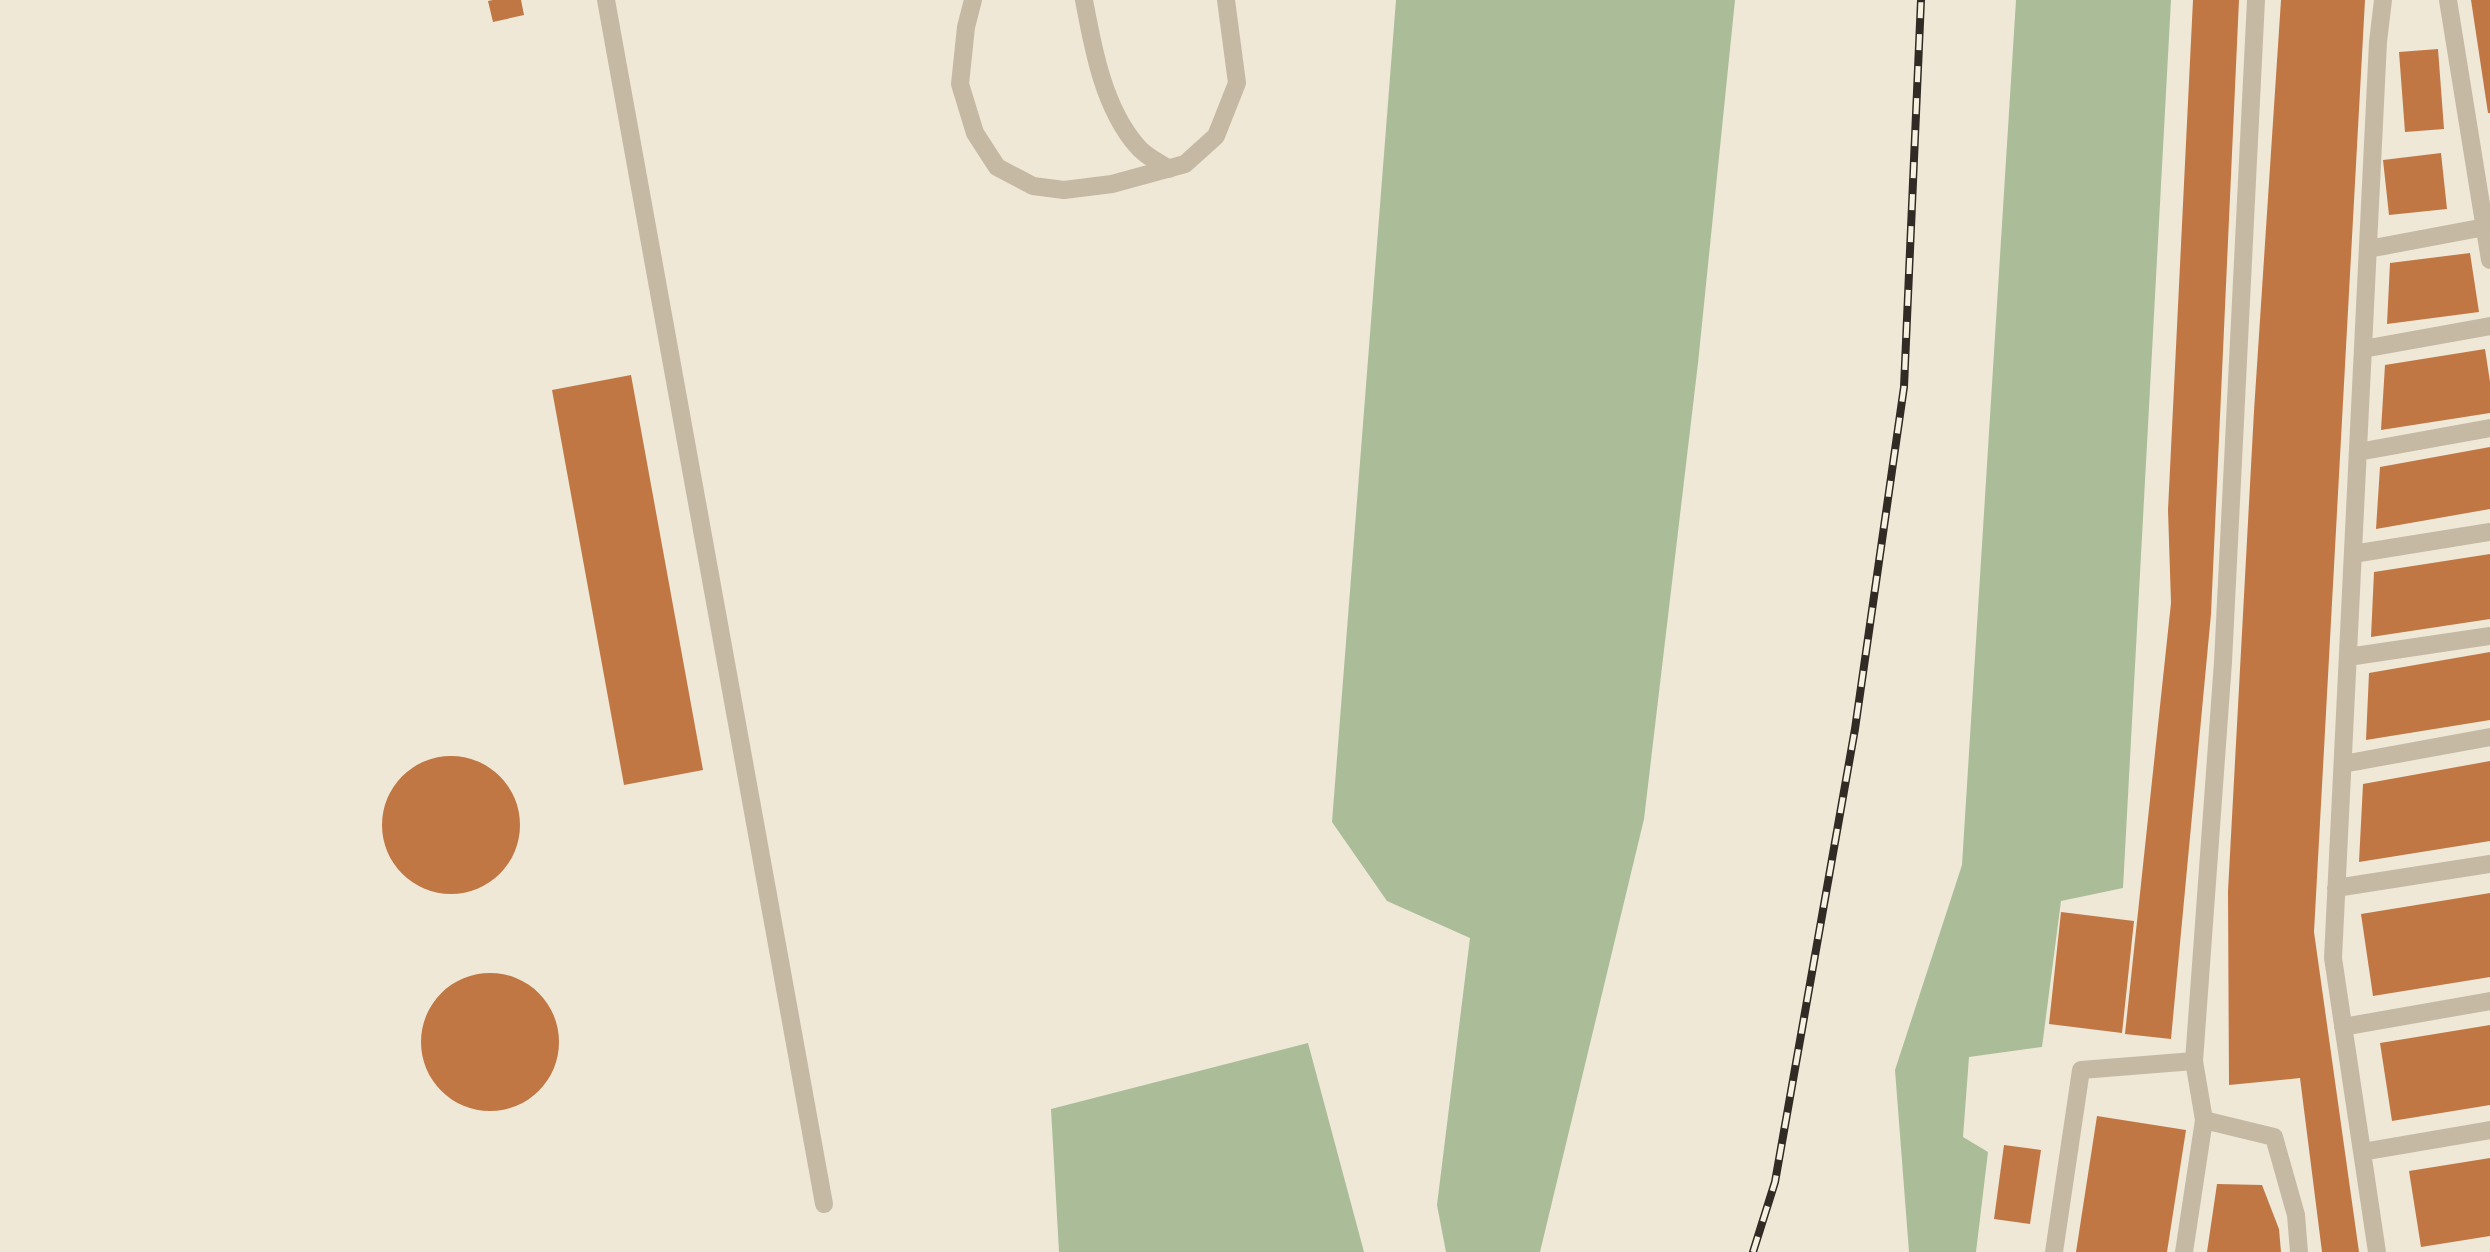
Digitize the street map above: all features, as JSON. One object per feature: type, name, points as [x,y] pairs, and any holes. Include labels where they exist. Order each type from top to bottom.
[{"type":"lane","points":[[606,0],[824,1204]]},
{"type":"lane","points":[[973,0],[966,27],[960,84],[975,133],[998,167],[1033,186],[1064,190],[1112,184],[1185,164],[1216,136],[1237,83],[1226,0]]},
{"type":"lane","points":[[1084,0],[1113,109],[1138,148],[1168,169]]},
{"type":"lane","points":[[2184,1252],[2204,1120],[2194,1061],[2223,662],[2256,0]]},
{"type":"lane","points":[[2377,1252],[2333,958],[2383,0]]},
{"type":"lane","points":[[2448,0],[2490,260]]},
{"type":"lane","points":[[2368,248],[2485,227]]},
{"type":"lane","points":[[2363,349],[2490,326]]},
{"type":"lane","points":[[2358,452],[2490,428]]},
{"type":"lane","points":[[2353,554],[2490,532]]},
{"type":"lane","points":[[2348,657],[2490,636]]},
{"type":"lane","points":[[2343,764],[2490,737]]},
{"type":"lane","points":[[2336,888],[2490,864]]},
{"type":"lane","points":[[2343,1027],[2490,1001]]},
{"type":"lane","points":[[2054,1252],[2081,1070],[2194,1061]]},
{"type":"lane","points":[[2204,1120],[2274,1137],[2296,1215],[2299,1252]]},
{"type":"lane","points":[[2362,1152],[2490,1129]]},
{"type":"green space","points":[[1396,0],[1735,0],[1698,363],[1644,819],[1540,1252],[1446,1252],[1437,1205],[1470,938],[1387,901],[1332,822]]},
{"type":"green space","points":[[2016,0],[2171,0],[2123,888],[2061,901],[2042,1047],[1969,1057],[1963,1137],[1988,1152],[1976,1252],[1909,1252],[1895,1070],[1962,865]]},
{"type":"green space","points":[[1308,1043],[1364,1252],[1059,1252],[1051,1109]]},
{"type":"building","points":[[521,0],[524,15],[493,22],[488,1]]},
{"type":"building","points":[[2193,0],[2239,0],[2211,614],[2171,1039],[2125,1034],[2171,603],[2168,510]]},
{"type":"building","points":[[2281,0],[2365,0],[2314,932],[2359,1252],[2322,1252],[2300,1078],[2229,1085],[2228,891],[2254,411]]},
{"type":"building","points":[[2471,0],[2490,0],[2490,113],[2488,113]]},
{"type":"building","points":[[2438,49],[2444,129],[2405,132],[2399,52]]},
{"type":"building","points":[[2441,153],[2447,209],[2389,215],[2383,160]]},
{"type":"building","points":[[2470,253],[2479,312],[2387,324],[2390,263]]},
{"type":"building","points":[[2485,349],[2490,382],[2490,413],[2381,430],[2385,365]]},
{"type":"building","points":[[631,375],[703,770],[624,785],[552,390]]},
{"type":"building","points":[[2490,447],[2490,509],[2376,529],[2380,467]]},
{"type":"building","points":[[2490,554],[2490,619],[2371,637],[2374,572]]},
{"type":"building","points":[[2490,652],[2490,720],[2366,740],[2369,673]]},
{"type":"building","points":[[451,756],[478,761],[500,776],[515,798],[520,825],[515,852],[500,874],[478,889],[451,894],[424,889],[402,874],[387,852],[382,825],[387,798],[402,776],[424,761]]},
{"type":"building","points":[[2490,761],[2490,841],[2359,862],[2363,784]]},
{"type":"building","points":[[2490,893],[2490,977],[2373,996],[2361,914]]},
{"type":"building","points":[[2061,912],[2134,921],[2122,1033],[2049,1024]]},
{"type":"building","points":[[490,973],[516,978],[539,993],[554,1016],[559,1042],[554,1068],[539,1091],[516,1106],[490,1111],[464,1106],[441,1091],[426,1068],[421,1042],[426,1016],[441,993],[464,978]]},
{"type":"building","points":[[2490,1025],[2490,1105],[2392,1121],[2380,1043]]},
{"type":"building","points":[[2097,1116],[2186,1130],[2167,1252],[2076,1252]]},
{"type":"building","points":[[2004,1145],[2041,1150],[2030,1224],[1994,1219]]},
{"type":"building","points":[[2490,1158],[2490,1236],[2421,1247],[2409,1171]]},
{"type":"building","points":[[2217,1184],[2262,1185],[2279,1229],[2281,1252],[2207,1252]]},
{"type":"railway","points":[[1753,1252],[1775,1182],[1855,729],[1904,387],[1921,0]]}]
